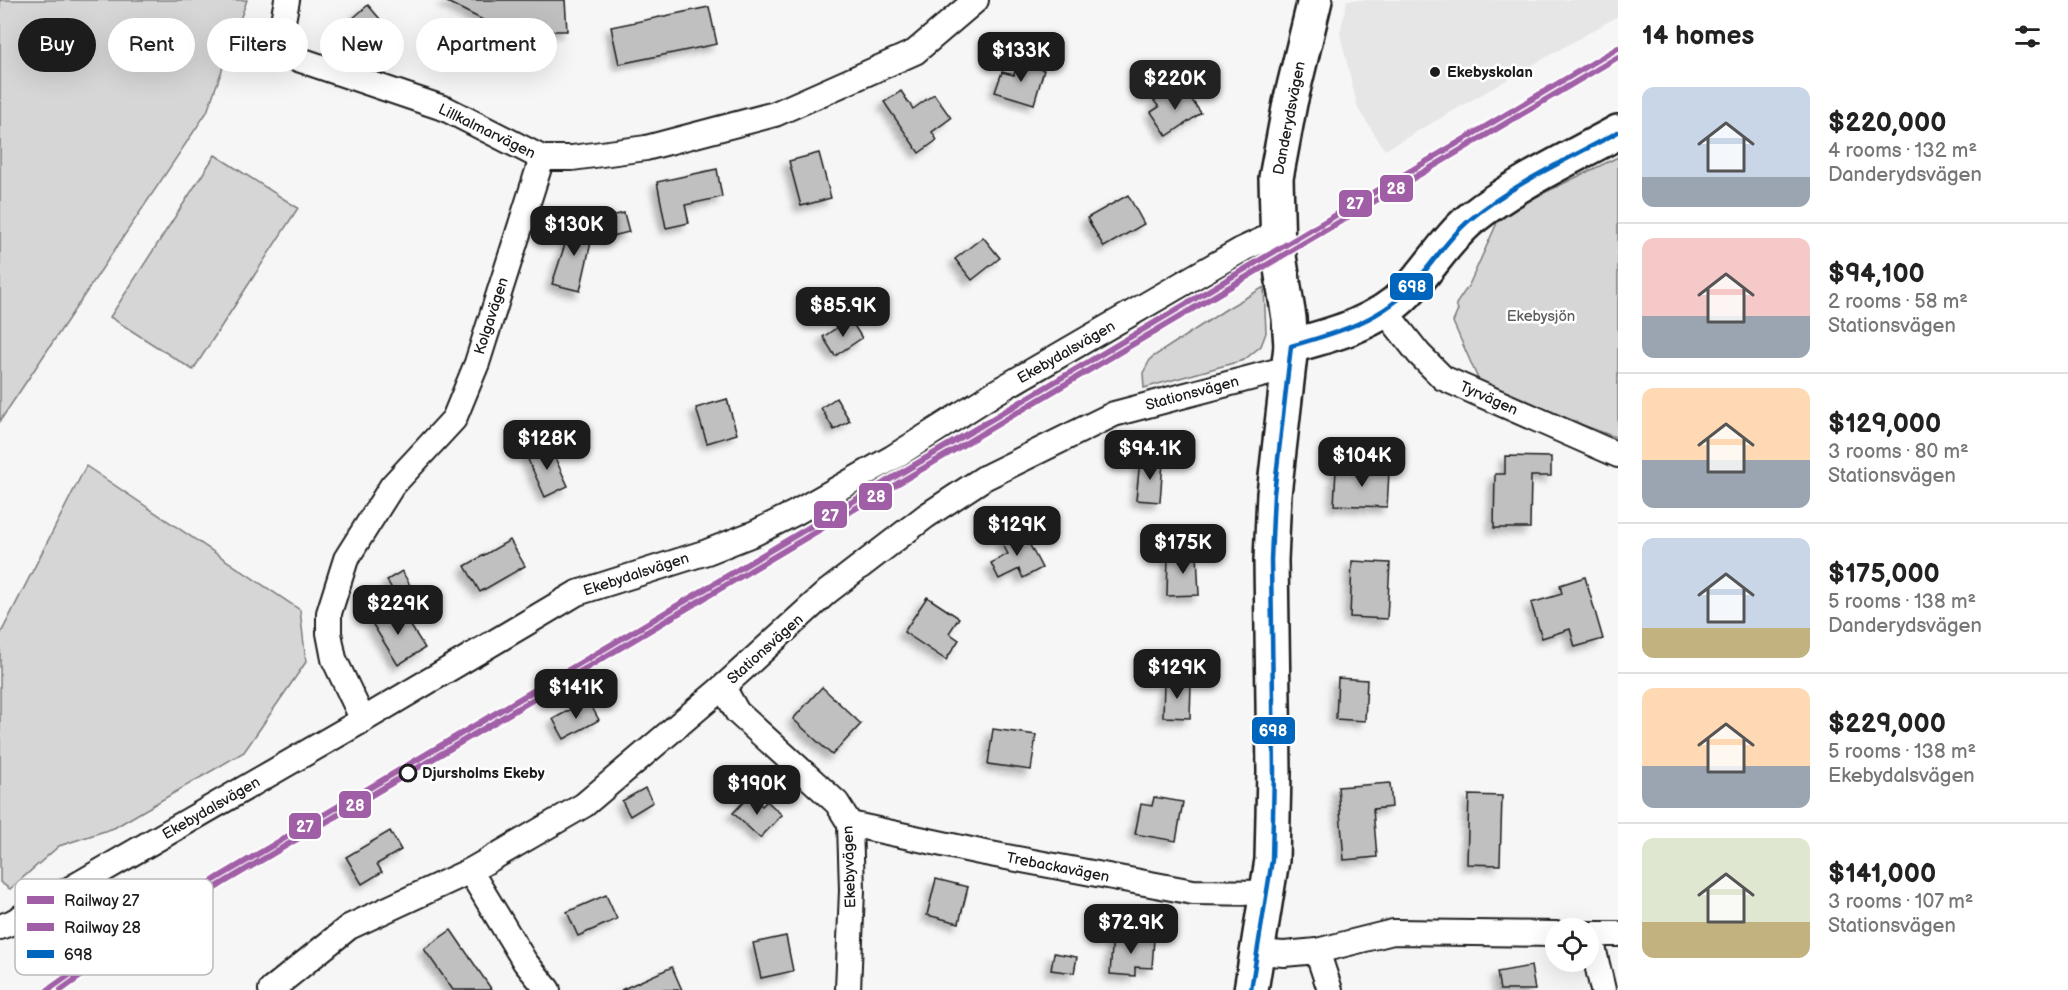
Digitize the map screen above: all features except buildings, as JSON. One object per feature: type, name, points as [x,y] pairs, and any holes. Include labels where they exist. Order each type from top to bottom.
[{"type":"street","name":"Lillkalmarvägen","points":[[287,0],[277,52],[446,109],[542,158]]},
{"type":"street","points":[[542,158],[572,159],[646,148],[775,114],[915,52],[976,0]]},
{"type":"street","name":"Danderydsvägen","points":[[1251,990],[1272,860],[1274,772],[1271,560],[1274,494],[1289,357],[1289,318],[1280,264],[1276,178],[1290,103],[1315,0]]},
{"type":"street","points":[[1289,357],[1329,336],[1364,322],[1384,310],[1404,295],[1469,220],[1496,199],[1618,132]]},
{"type":"street","name":"Kolgavägen","points":[[363,720],[334,659],[329,633],[329,613],[346,559],[392,486],[454,419],[477,363],[542,158]]},
{"type":"street","name":"Ekebydalsvägen","points":[[88,879],[577,593],[707,552],[755,533],[795,513],[892,458],[996,392],[1194,277],[1243,249],[1278,233]]},
{"type":"street","name":"Tyrvägen","points":[[1384,310],[1419,354],[1443,378],[1618,455]]},
{"type":"street","name":"Stationsvägen","points":[[272,990],[349,927],[470,871],[584,805],[723,687],[827,592],[926,516],[984,478],[1114,414],[1289,357]]},
{"type":"street","name":"Ekebyvägen","points":[[723,687],[737,712],[837,803],[850,824],[852,890],[848,990]]},
{"type":"street","name":"Trebackavägen","points":[[850,824],[980,852],[1192,892],[1267,893]]},
{"type":"street","points":[[470,871],[525,962],[548,990]]},
{"type":"street","name":"Ekebydalsvägen","points":[[0,927],[15,921]]},
{"type":"street","points":[[1257,952],[1284,954],[1317,951],[1392,932],[1545,934]]},
{"type":"street","points":[[1599,934],[1618,933]]},
{"type":"street","points":[[1317,951],[1330,990]]},
{"type":"street","points":[[1598,972],[1603,990]]},
{"type":"shaded area","name":"Ekebyskolan","points":[[1347,0],[1618,0],[1618,16],[1385,150],[1358,109],[1340,34]]},
{"type":"green space","points":[[0,0],[247,0],[241,18],[207,18],[207,72],[221,72],[207,112],[0,421]]},
{"type":"green space","points":[[215,155],[298,208],[193,370],[110,317]]},
{"type":"green space","name":"Ekebysjön","points":[[1618,157],[1618,438],[1482,388],[1453,322],[1458,310],[1456,304],[1469,285],[1501,214]]},
{"type":"green space","points":[[1264,287],[1266,333],[1261,346],[1244,360],[1144,388],[1143,373],[1151,358]]},
{"type":"green space","points":[[86,466],[300,610],[306,662],[244,752],[114,828],[59,846],[21,879],[15,879],[15,885],[10,889],[0,882],[0,635]]},
{"type":"rail line","name":"27","points":[[213,881],[1618,48]]},
{"type":"rail line","name":"28","points":[[213,889],[1618,57]]},
{"type":"rail line","name":"27","points":[[48,990],[69,975]]},
{"type":"rail line","name":"28","points":[[61,990],[82,975]]},
{"type":"transit line","name":"698","points":[[1251,990],[1272,860],[1274,772],[1271,560],[1274,494],[1291,346],[1358,324],[1389,307],[1415,283],[1456,233],[1489,205],[1525,182],[1618,132]]},
{"type":"place","name":"Ekebyskolan","points":[[1435,72]]},
{"type":"place","name":"Djursholms Ekeby","points":[[408,773]]}]
